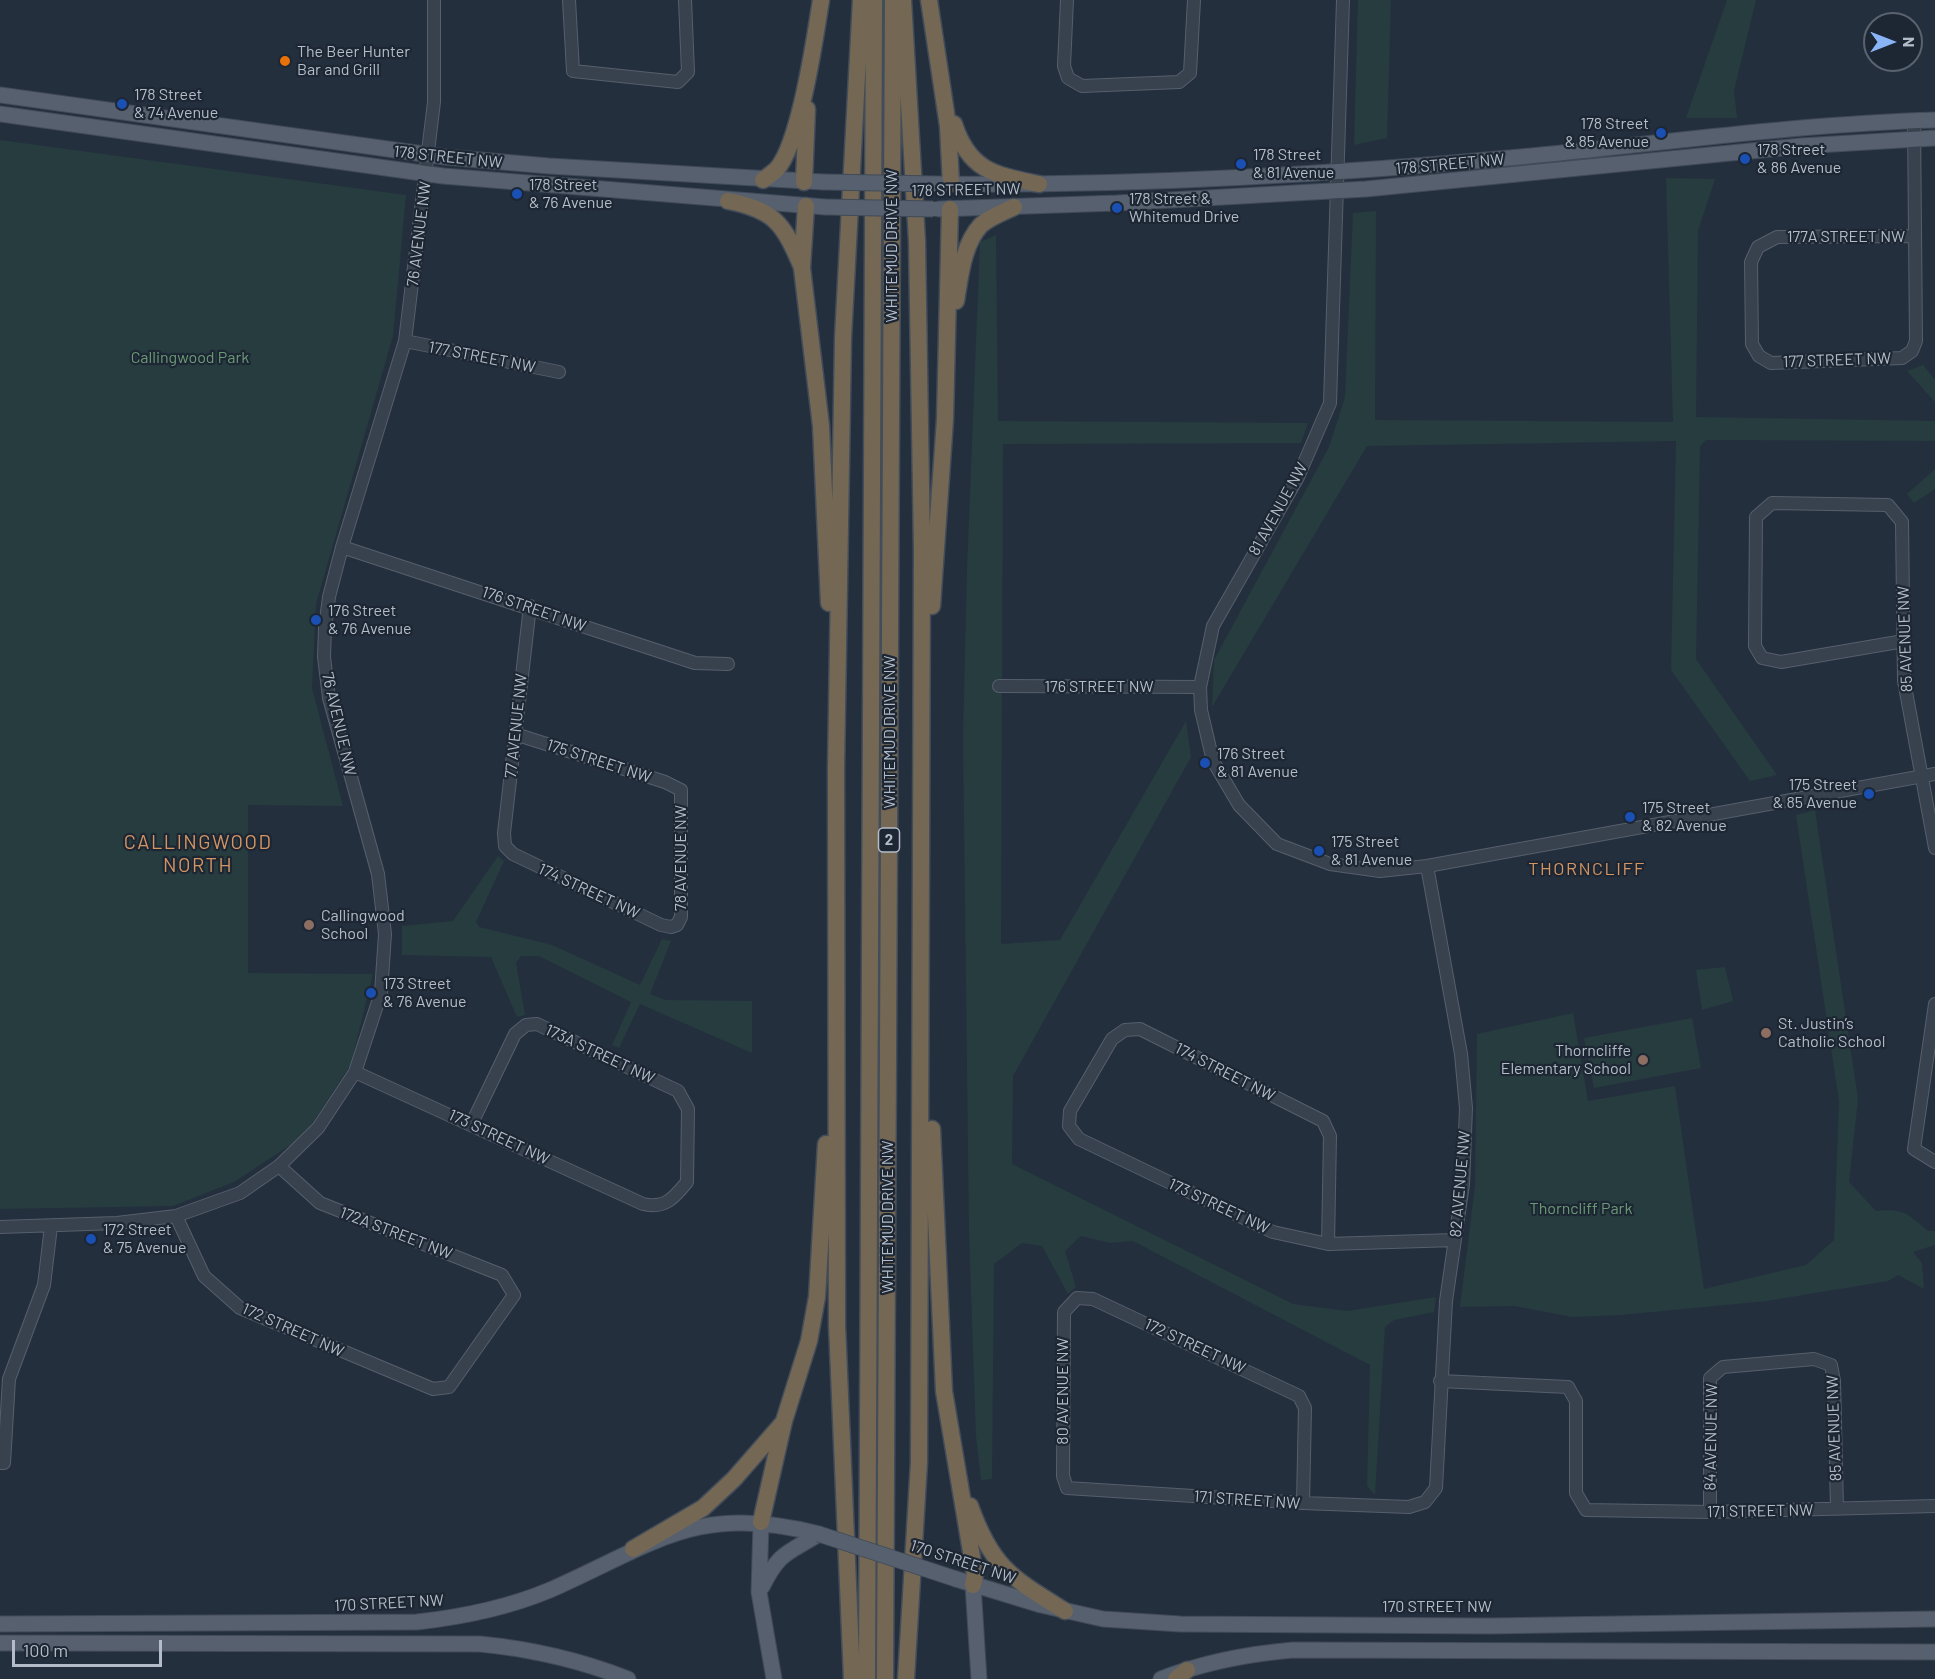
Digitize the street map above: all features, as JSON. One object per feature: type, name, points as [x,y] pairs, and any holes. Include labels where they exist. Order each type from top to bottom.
[{"type":"highway","points":[[804,182],[807,111],[813,49],[821,0]]},
{"type":"highway","points":[[852,1679],[838,1348],[835,1033],[836,769],[843,338],[861,0]]},
{"type":"highway","name":"WHITEMUD DRIVE NW","points":[[867,1679],[874,0]]},
{"type":"highway","name":"WHITEMUD DRIVE NW","points":[[885,1679],[893,0]]},
{"type":"highway","points":[[903,0],[917,241],[921,363],[922,1066],[919,1462],[906,1679]]},
{"type":"highway","points":[[929,0],[948,126],[944,184]]},
{"type":"highway","points":[[763,180],[777,169],[791,140],[813,49]]},
{"type":"highway","points":[[943,91],[960,141],[982,169],[1005,177],[1039,184]]},
{"type":"highway","points":[[728,201],[755,206],[772,217],[789,237],[802,268]]},
{"type":"highway","points":[[806,206],[802,268],[821,426],[836,769]]},
{"type":"highway","points":[[946,361],[959,285],[970,242],[981,225],[1014,207]]},
{"type":"highway","points":[[921,805],[946,361],[942,209]]},
{"type":"highway","points":[[761,1522],[784,1421],[809,1341],[817,1297],[835,1033]]},
{"type":"highway","points":[[922,1066],[933,1134],[944,1391],[975,1575],[973,1585]]},
{"type":"highway","points":[[633,1549],[703,1508],[734,1479],[784,1421]]},
{"type":"highway","points":[[957,1462],[975,1520],[996,1561],[1019,1584],[1065,1611]]},
{"type":"main road","name":"178 STREET NW","points":[[0,95],[429,155],[549,166],[763,180],[944,184],[1039,184],[1338,173],[1796,128],[1935,120]]},
{"type":"main road","points":[[19,116],[22,98]]},
{"type":"main road","name":"178 STREET NW","points":[[0,114],[426,173],[728,201],[825,207],[942,209],[1338,191],[1523,175],[1801,146],[1935,138]]},
{"type":"main road","points":[[804,182],[806,206]]},
{"type":"main road","points":[[942,209],[944,184]]},
{"type":"main road","points":[[761,1522],[759,1592],[774,1679]]},
{"type":"main road","name":"170 STREET NW","points":[[0,1624],[417,1622],[462,1617],[506,1606],[549,1590],[633,1549],[691,1527],[721,1523],[761,1522],[819,1534],[973,1585],[1065,1611],[1103,1619],[1191,1624],[1489,1626],[1935,1619]]},
{"type":"main road","points":[[759,1592],[773,1564],[783,1554],[819,1534]]},
{"type":"main road","points":[[973,1585],[979,1679]]},
{"type":"main road","points":[[0,1643],[480,1644],[522,1648],[571,1659],[628,1679]]},
{"type":"main road","points":[[1161,1679],[1248,1654],[1293,1650],[1935,1652]]},
{"type":"street","name":"76 AVENUE NW","points":[[176,1216],[240,1192],[279,1166],[318,1128],[355,1072],[381,993],[385,934],[378,874],[334,717],[326,678],[326,615],[342,547],[405,341],[429,155],[436,53],[434,0]]},
{"type":"street","points":[[569,0],[573,70],[678,81],[688,72],[685,0]]},
{"type":"street","points":[[1067,0],[1065,66],[1068,78],[1082,86],[1179,82],[1190,73],[1194,0]]},
{"type":"street","name":"81 AVENUE NW","points":[[1342,0],[1330,403],[1298,477],[1233,586],[1213,626],[1200,687],[1202,722],[1213,761],[1239,805],[1277,844],[1330,864],[1380,871],[1427,866]]},
{"type":"street","points":[[1914,121],[1915,236]]},
{"type":"street","name":"177A STREET NW","points":[[1771,363],[1759,356],[1752,344],[1751,262],[1758,246],[1777,237],[1915,236]]},
{"type":"street","name":"177 STREET NW","points":[[1771,363],[1902,358],[1912,351],[1916,341],[1915,236]]},
{"type":"street","name":"177 STREET NW","points":[[405,341],[559,372]]},
{"type":"street","name":"85 AVENUE NW","points":[[1904,640],[1780,662],[1762,658],[1755,646],[1756,517],[1772,503],[1888,505],[1902,522],[1904,640],[1904,681],[1929,775],[1935,848]]},
{"type":"street","name":"176 STREET NW","points":[[342,547],[530,606],[695,663],[728,664]]},
{"type":"street","name":"77 AVENUE NW","points":[[505,846],[530,606]]},
{"type":"street","name":"176 STREET NW","points":[[999,686],[1200,687]]},
{"type":"street","name":"175 STREET NW","points":[[515,734],[664,782],[681,790]]},
{"type":"street","points":[[1427,866],[1929,775]]},
{"type":"street","name":"78 AVENUE NW","points":[[677,925],[681,917],[681,790]]},
{"type":"street","name":"174 STREET NW","points":[[505,846],[513,854],[661,925],[671,927],[677,925]]},
{"type":"street","name":"82 AVENUE NW","points":[[1425,1502],[1436,1488],[1446,1301],[1463,1184],[1466,1108],[1461,1054],[1427,866]]},
{"type":"street","points":[[1935,1004],[1914,1149],[1935,1162]]},
{"type":"street","name":"173A STREET NW","points":[[472,1123],[511,1041],[522,1027],[531,1024],[543,1026],[678,1091],[688,1109],[687,1182],[668,1203],[654,1206],[643,1204]]},
{"type":"street","name":"174 STREET NW","points":[[1069,1126],[1070,1111],[1112,1039],[1125,1030],[1140,1029],[1323,1121],[1330,1136],[1328,1244]]},
{"type":"street","name":"173 STREET NW","points":[[355,1072],[472,1123],[643,1204]]},
{"type":"street","name":"173 STREET NW","points":[[1069,1126],[1079,1139],[1274,1232],[1328,1244],[1455,1240]]},
{"type":"street","name":"172A STREET NW","points":[[279,1166],[320,1203],[502,1275],[513,1295],[449,1387]]},
{"type":"street","points":[[0,1227],[117,1223],[176,1216]]},
{"type":"street","name":"172 STREET NW","points":[[176,1216],[204,1276],[240,1308],[433,1389],[449,1387]]},
{"type":"street","points":[[2,1463],[9,1379],[44,1285],[51,1226]]},
{"type":"street","name":"172 STREET NW","points":[[1077,1298],[1094,1299],[1299,1396],[1305,1408],[1303,1503]]},
{"type":"street","name":"80 AVENUE NW","points":[[1068,1488],[1063,1476],[1064,1312],[1077,1298]]},
{"type":"street","name":"85 AVENUE NW","points":[[1814,1359],[1831,1365],[1834,1381],[1837,1509]]},
{"type":"street","name":"84 AVENUE NW","points":[[1710,1512],[1710,1378],[1723,1367],[1814,1359]]},
{"type":"street","name":"171 STREET NW","points":[[1440,1381],[1568,1388],[1576,1401],[1576,1493],[1586,1509],[1710,1512],[1935,1506]]},
{"type":"street","name":"171 STREET NW","points":[[1068,1488],[1303,1503],[1409,1507],[1425,1502]]},
{"type":"green space","points":[[1358,0],[1391,0],[1387,138],[1354,145]]},
{"type":"green space","points":[[1727,0],[1756,0],[1734,91],[1737,118],[1686,118]]},
{"type":"green space","name":"Callingwood Park","points":[[0,140],[406,195],[393,336],[316,604],[312,688],[343,806],[248,805],[248,973],[373,974],[351,1064],[304,1136],[234,1182],[173,1206],[0,1209]]},
{"type":"green space","points":[[1666,178],[1715,179],[1698,231],[1696,417],[1935,421],[1935,441],[1706,440],[1700,446],[1696,659],[1777,775],[1750,781],[1671,670],[1676,441],[1367,446],[1212,707],[1214,660],[1329,447],[1345,397],[1353,213],[1376,211],[1375,420],[1673,422]]},
{"type":"green space","points":[[996,235],[998,421],[1308,423],[1301,443],[1003,444],[1001,944],[1060,940],[1186,721],[1191,757],[1013,1076],[1012,1164],[1293,1304],[1347,1311],[1436,1297],[1434,1312],[1394,1320],[1385,1327],[1375,1495],[1367,1486],[1370,1365],[1133,1241],[1110,1243],[1081,1236],[1065,1251],[1076,1287],[1068,1294],[1042,1246],[1022,1243],[994,1264],[992,1479],[981,1480],[976,1436],[969,1233],[963,738],[980,242]]},
{"type":"green space","points":[[1923,365],[1935,380],[1935,402],[1907,371]]},
{"type":"green space","points":[[1935,469],[1935,489],[1914,503],[1907,494]]},
{"type":"green space","name":"Thorncliff Park","points":[[1815,810],[1858,1099],[1849,1182],[1876,1211],[1893,1210],[1905,1214],[1928,1231],[1935,1231],[1935,1245],[1913,1252],[1922,1263],[1924,1289],[1898,1275],[1888,1281],[1767,1301],[1621,1315],[1572,1317],[1514,1306],[1460,1307],[1475,1186],[1477,1034],[1573,1013],[1588,1101],[1675,1086],[1704,1289],[1806,1265],[1834,1240],[1839,1101],[1796,815]]},
{"type":"green space","points":[[498,856],[504,861],[476,922],[479,927],[552,945],[640,985],[662,939],[671,941],[650,994],[665,1000],[752,1001],[752,1053],[640,1004],[619,1048],[612,1045],[631,1002],[539,956],[521,956],[516,963],[525,1015],[517,1017],[491,957],[402,955],[402,926],[453,921]]},
{"type":"green space","points":[[1725,967],[1733,1001],[1702,1010],[1696,970]]},
{"type":"green space","points":[[1692,1018],[1701,1068],[1594,1088],[1584,1038]]},
{"type":"place","name":"The Beer Hunter Bar and Grill","points":[[285,61]]},
{"type":"place","name":"178 Street & 74 Avenue","points":[[122,104]]},
{"type":"place","name":"178 Street & 85 Avenue","points":[[1661,133]]},
{"type":"place","name":"178 Street & 86 Avenue","points":[[1745,159]]},
{"type":"place","name":"178 Street & 81 Avenue","points":[[1241,164]]},
{"type":"place","name":"178 Street & 76 Avenue","points":[[517,194]]},
{"type":"place","name":"178 Street & Whitemud Drive","points":[[1117,208]]},
{"type":"place","name":"176 Street & 76 Avenue","points":[[316,620]]},
{"type":"place","name":"176 Street & 81 Avenue","points":[[1205,763]]},
{"type":"place","name":"175 Street & 85 Avenue","points":[[1869,794]]},
{"type":"place","name":"175 Street & 82 Avenue","points":[[1630,817]]},
{"type":"place","name":"175 Street & 81 Avenue","points":[[1319,851]]},
{"type":"place","name":"Callingwood School","points":[[309,925]]},
{"type":"place","name":"173 Street & 76 Avenue","points":[[371,993]]},
{"type":"place","name":"St. Justin’s Catholic School","points":[[1766,1033]]},
{"type":"place","name":"Thorncliffe Elementary School","points":[[1643,1060]]},
{"type":"place","name":"172 Street & 75 Avenue","points":[[91,1239]]},
{"type":"district","name":"CALLINGWOOD NORTH","points":[[198,854]]},
{"type":"district","name":"THORNCLIFF","points":[[1587,869]]}]
